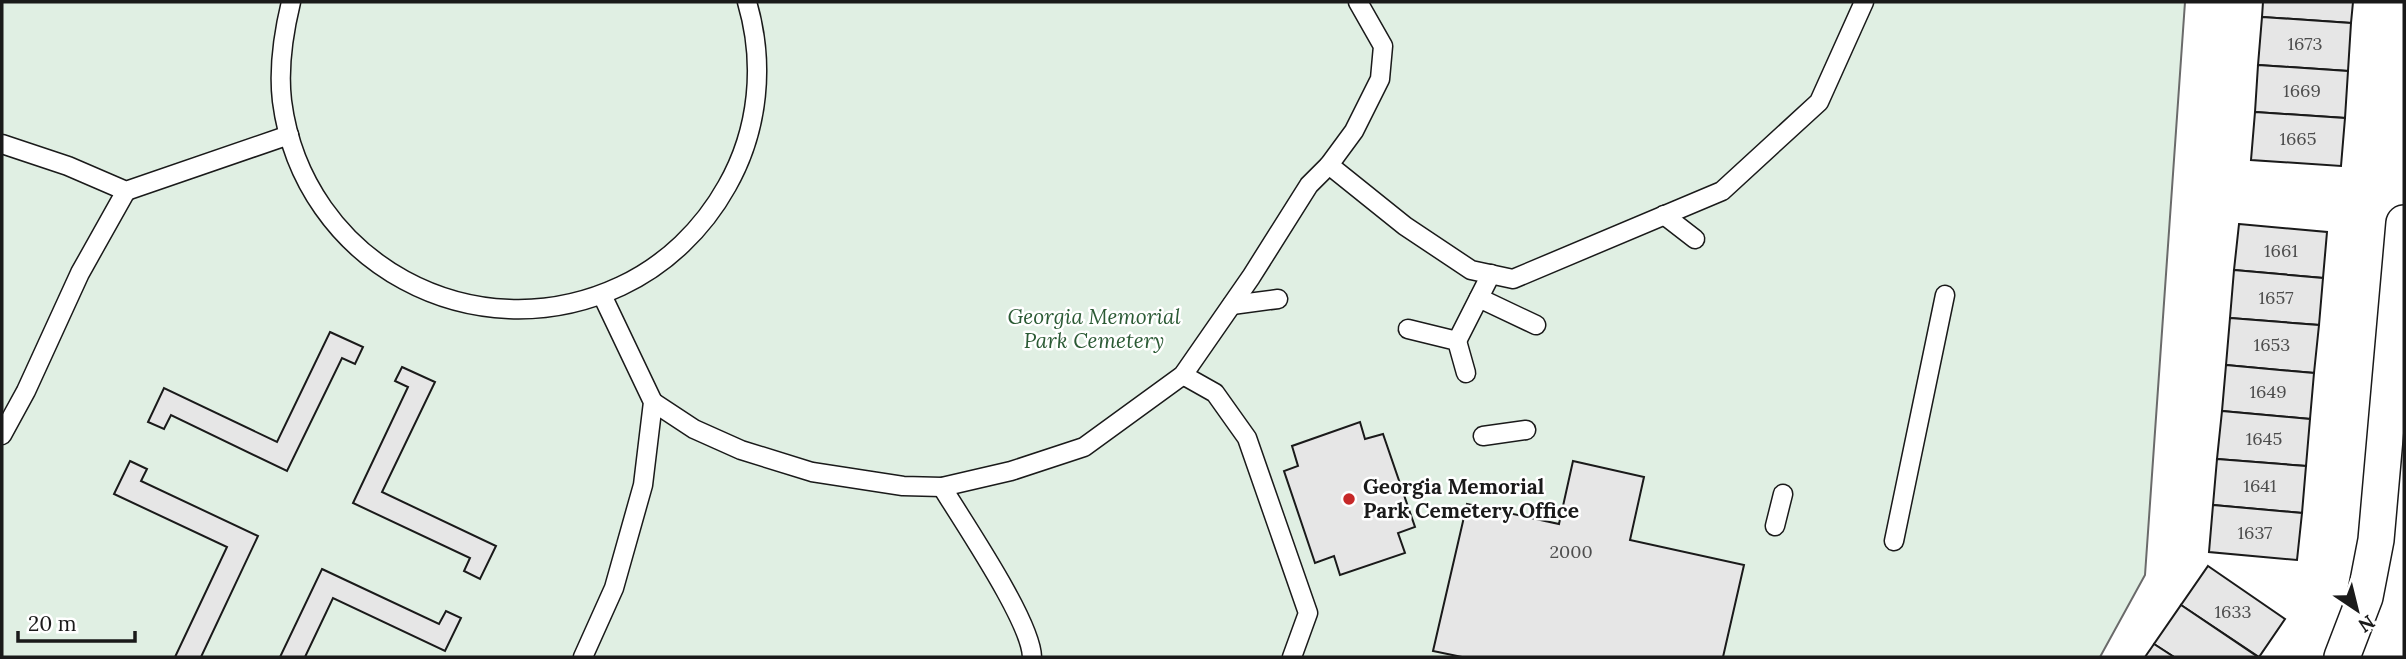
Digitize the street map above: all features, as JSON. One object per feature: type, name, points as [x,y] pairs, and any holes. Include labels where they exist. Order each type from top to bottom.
[{"type":"street","points":[[2342,657],[2365,597],[2376,540],[2404,223]]},
{"type":"lane","points":[[291,2],[280,66],[282,101],[300,169],[317,200],[340,229],[374,261],[394,275],[426,291],[460,303],[496,309],[567,305],[602,295],[636,279],[686,240],[718,202],[737,169],[749,134],[757,97],[758,60],[753,22],[747,2]]},
{"type":"lane","points":[[602,295],[653,402],[694,429],[741,450],[811,472],[903,486],[942,487],[1011,471],[1084,447],[1183,375],[1232,305],[1309,185],[1329,165],[1354,131],[1380,79],[1383,46],[1358,2]]},
{"type":"lane","points":[[1329,165],[1405,226],[1471,270],[1513,279],[1722,191],[1819,102],[1864,2]]},
{"type":"lane","points":[[2,435],[26,391],[80,274],[126,191],[289,135]]},
{"type":"lane","points":[[2,144],[68,166],[126,191]]},
{"type":"lane","points":[[1664,215],[1695,239]]},
{"type":"lane","points":[[1466,373],[1457,341],[1491,274]]},
{"type":"lane","points":[[1894,541],[1945,295]]},
{"type":"lane","points":[[1479,298],[1536,325]]},
{"type":"lane","points":[[1232,305],[1278,299]]},
{"type":"lane","points":[[1408,329],[1457,341]]},
{"type":"lane","points":[[1183,375],[1215,393],[1247,438],[1308,613],[1292,657]]},
{"type":"lane","points":[[583,657],[614,588],[643,485],[653,402]]},
{"type":"lane","points":[[1483,436],[1526,430]]},
{"type":"lane","points":[[942,487],[1012,605],[1035,655]]},
{"type":"lane","points":[[1775,526],[1783,494]]},
{"type":"green space","name":"Georgia Memorial Park Cemetery","points":[[2,2],[2185,2],[2145,575],[2100,657],[2,657]]},
{"type":"building","points":[[2263,2],[2353,2],[2351,23],[2262,17]]},
{"type":"building","points":[[2262,17],[2351,23],[2348,71],[2258,65]]},
{"type":"building","points":[[2258,65],[2348,71],[2345,118],[2255,112]]},
{"type":"building","points":[[2255,112],[2345,118],[2341,166],[2251,160]]},
{"type":"building","points":[[2239,224],[2327,232],[2323,278],[2234,270]]},
{"type":"building","points":[[2234,270],[2323,278],[2319,325],[2230,318]]},
{"type":"building","points":[[2230,318],[2319,325],[2314,373],[2226,365]]},
{"type":"building","points":[[330,332],[363,347],[355,364],[342,358],[287,471],[171,415],[164,429],[148,422],[164,388],[277,442]]},
{"type":"building","points":[[2226,365],[2314,373],[2310,419],[2222,411]]},
{"type":"building","points":[[402,367],[435,382],[382,492],[496,546],[480,579],[464,571],[470,558],[353,503],[408,387],[395,381]]},
{"type":"building","points":[[2222,411],[2310,419],[2306,466],[2217,459]]},
{"type":"building","name":"Georgia Memorial Park Cemetery Office","points":[[1360,422],[1365,439],[1383,434],[1415,527],[1398,533],[1405,553],[1340,575],[1334,556],[1315,563],[1284,471],[1298,466],[1292,446]]},
{"type":"building","points":[[2217,459],[2306,466],[2302,513],[2213,505]]},
{"type":"building","points":[[130,461],[147,469],[141,481],[258,536],[201,657],[175,657],[227,547],[114,494]]},
{"type":"building","points":[[1573,461],[1644,477],[1630,540],[1744,565],[1723,657],[1462,657],[1433,651],[1467,504],[1559,524]]},
{"type":"building","points":[[2213,505],[2302,513],[2297,560],[2209,552]]},
{"type":"building","points":[[2208,566],[2285,619],[2259,657],[2181,605]]},
{"type":"building","points":[[322,569],[439,624],[446,611],[461,618],[445,651],[333,598],[305,657],[280,657]]},
{"type":"building","points":[[2181,605],[2258,657],[2174,657],[2154,644]]},
{"type":"building","points":[[2154,644],[2174,657],[2145,657]]},
{"type":"place","name":"Georgia Memorial Park Cemetery Office","points":[[1349,499]]}]
